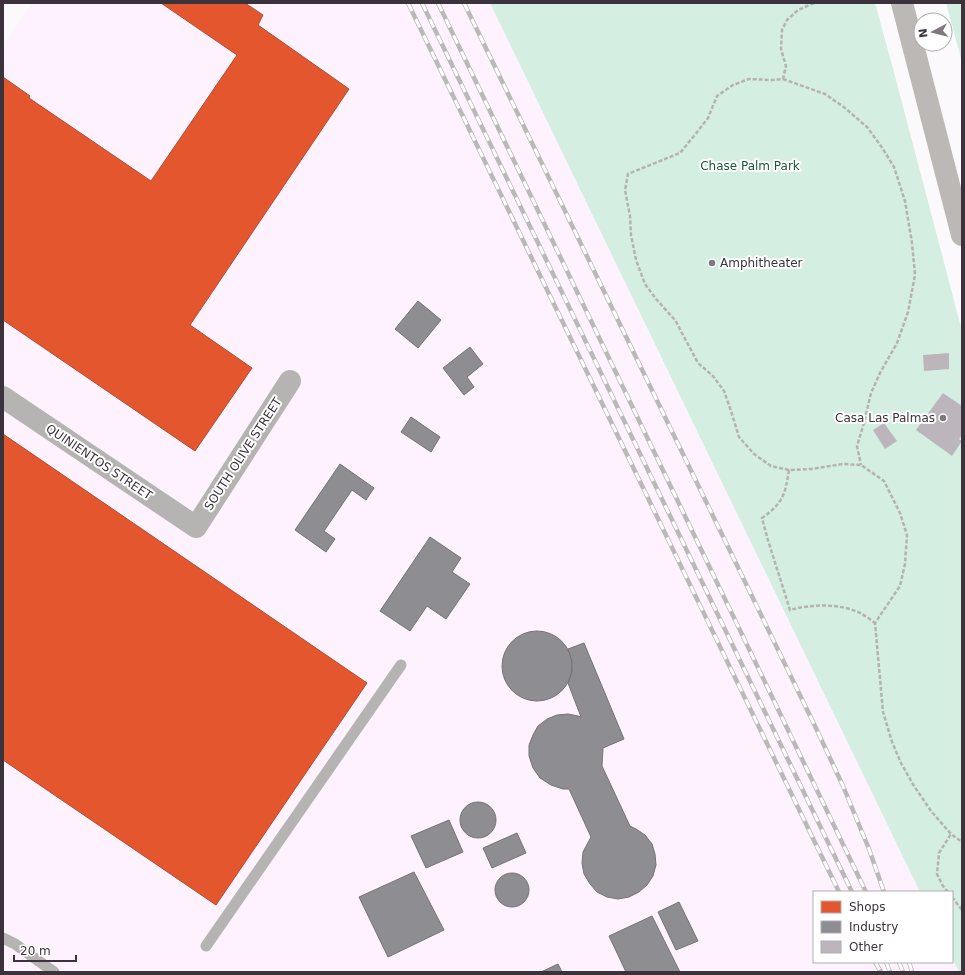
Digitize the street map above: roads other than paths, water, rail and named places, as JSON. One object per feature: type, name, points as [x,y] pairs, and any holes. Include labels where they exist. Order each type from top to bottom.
[{"type":"main road","points":[[902,3],[962,235]]},
{"type":"street","name":"SOUTH OLIVE STREET","points":[[196,527],[290,381]]},
{"type":"street","name":"QUINIENTOS STREET","points":[[3,397],[196,527]]},
{"type":"lane","points":[[206,946],[401,665]]},
{"type":"lane","points":[[3,938],[15,944],[54,972]]},
{"type":"railway","points":[[408,3],[839,891]]},
{"type":"railway","points":[[422,3],[852,891]]},
{"type":"railway","points":[[438,3],[866,891]]},
{"type":"railway","points":[[464,3],[815,726],[843,786],[869,849],[884,891]]},
{"type":"railway","points":[[876,963],[881,972]]},
{"type":"railway","points":[[886,963],[890,972]]},
{"type":"railway","points":[[899,963],[903,972]]},
{"type":"railway","points":[[909,963],[912,972]]},
{"type":"place","name":"Amphitheater","points":[[712,263]]},
{"type":"place","name":"Casa Las Palmas","points":[[943,418]]},
{"type":"park label","name":"Chase Palm Park","points":[[750,166]]}]
